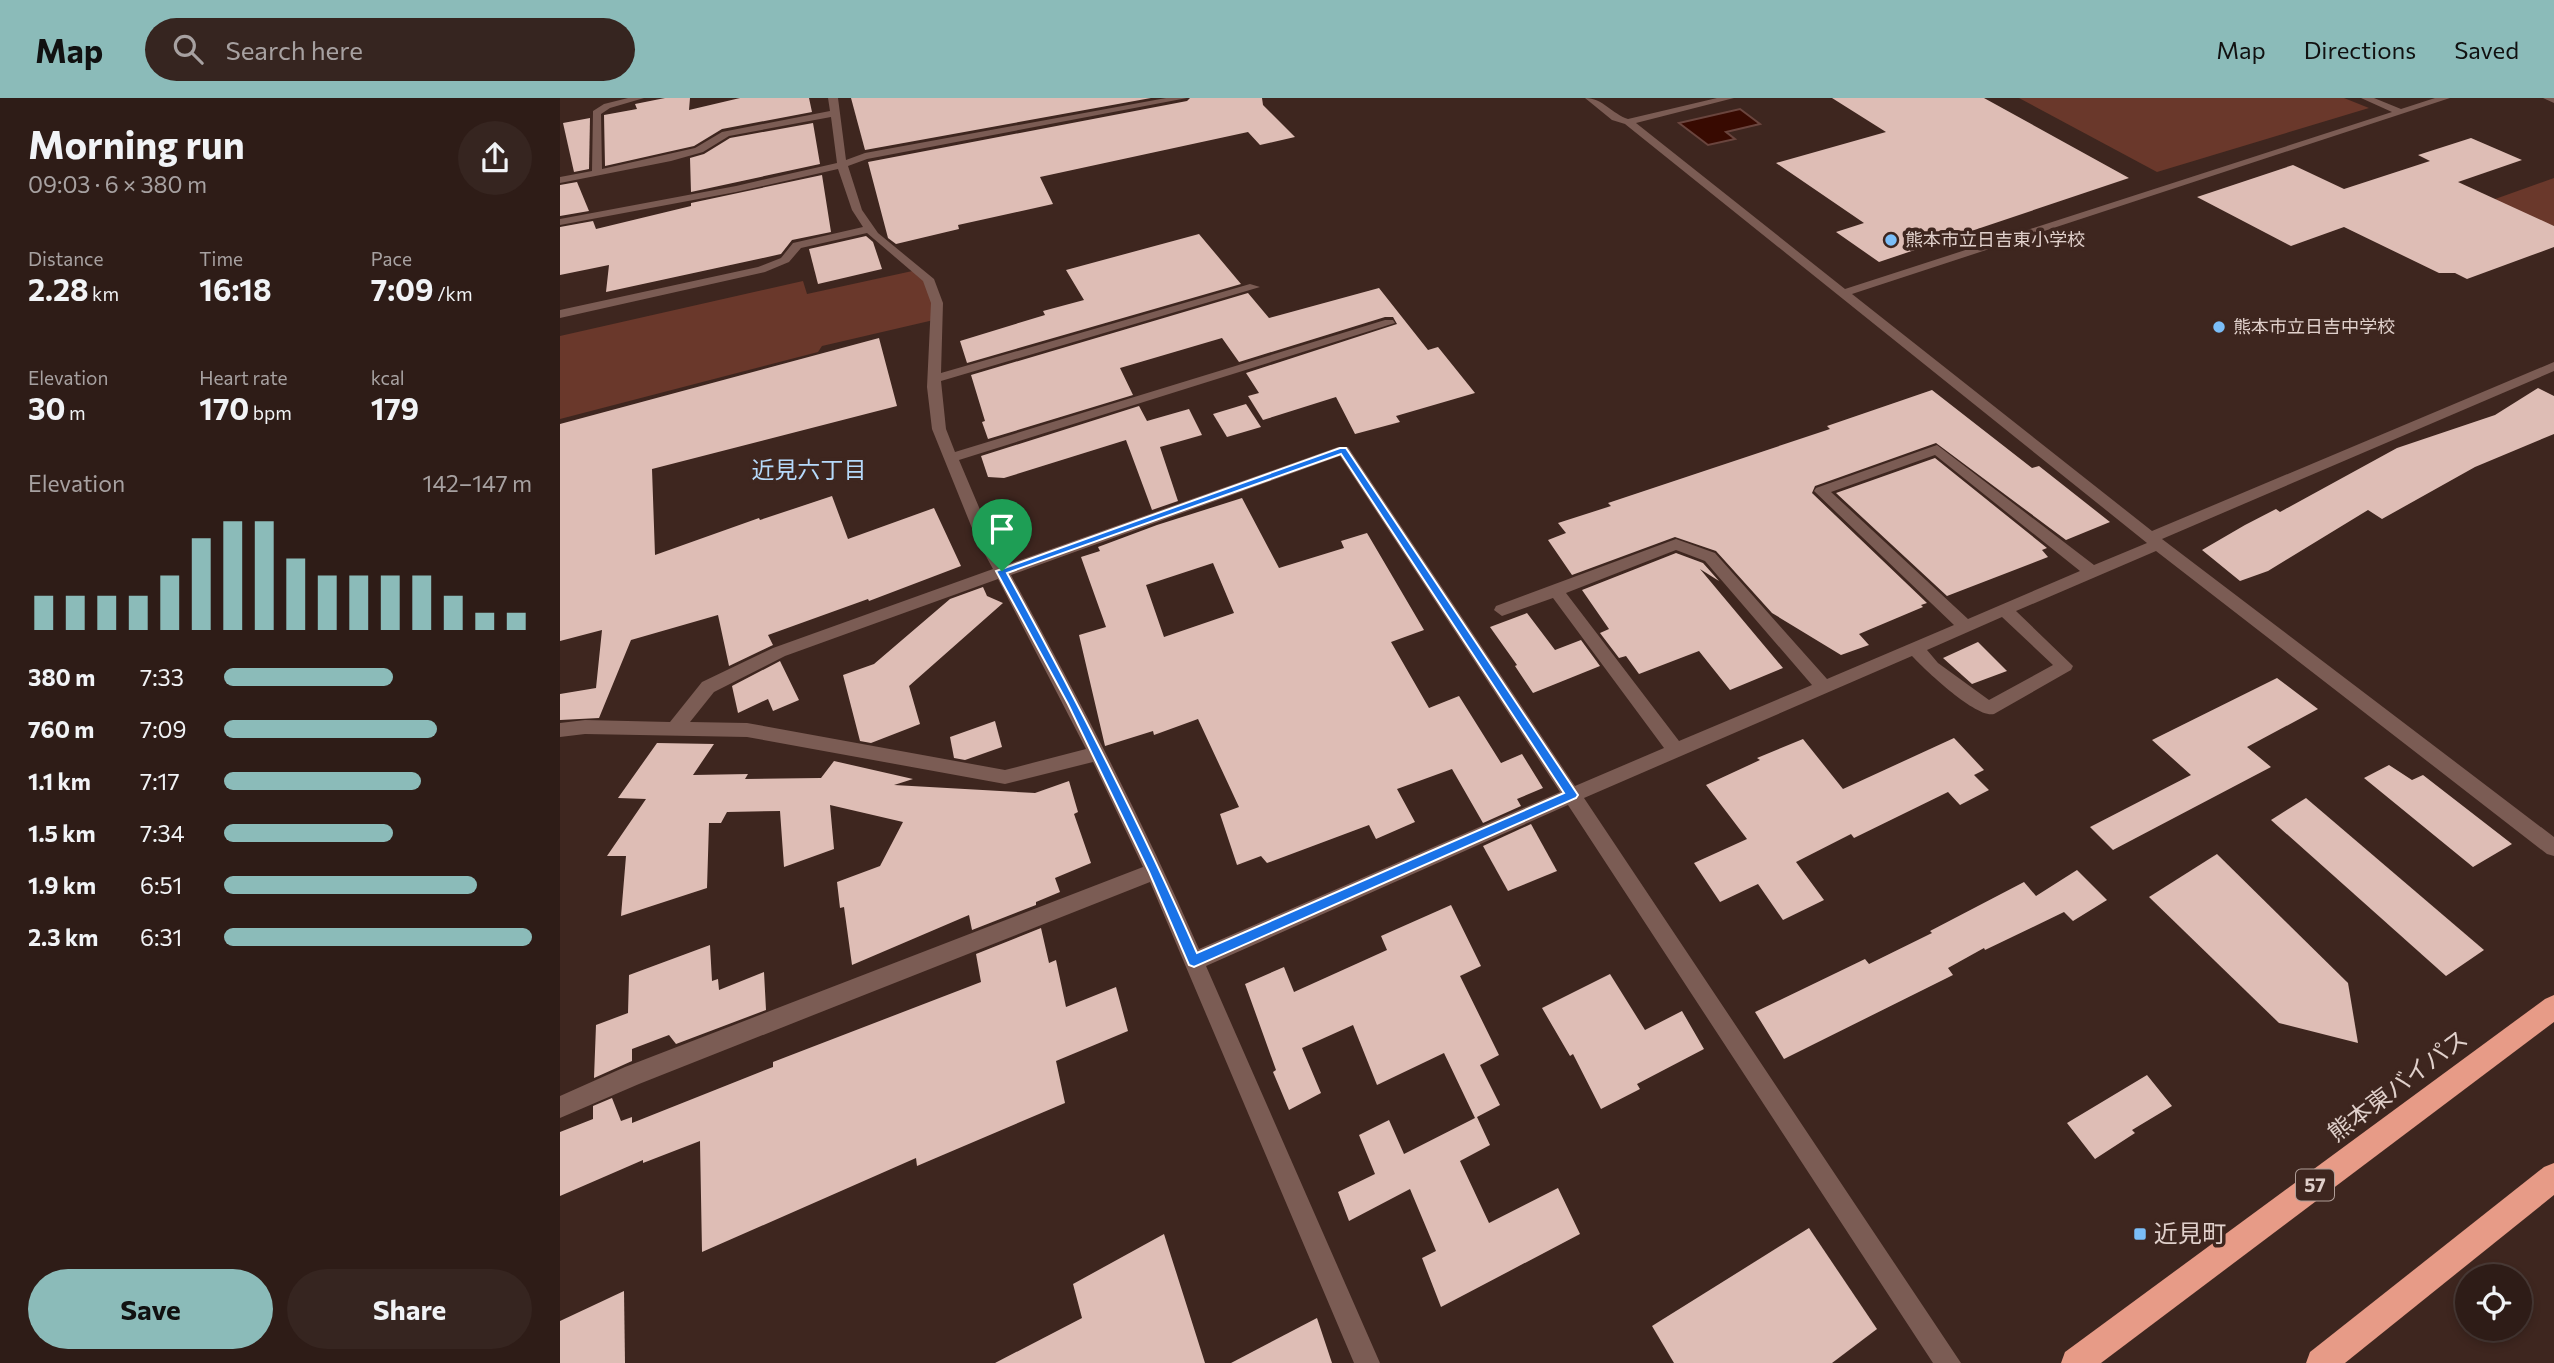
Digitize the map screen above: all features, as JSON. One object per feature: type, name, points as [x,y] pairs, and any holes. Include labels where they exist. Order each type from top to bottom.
[{"type":"highway","name":"熊本東バイパス","points":[[2077,1363],[2554,1007]]},
{"type":"highway","points":[[2321,1363],[2554,1177]]},
{"type":"street","points":[[597,172],[596,113],[607,106],[639,98]]},
{"type":"street","points":[[833,98],[842,165],[857,210],[869,229],[928,279],[938,319],[934,379],[939,429],[950,458],[984,538],[1155,871],[1367,1363]]},
{"type":"street","points":[[560,222],[842,165],[865,156],[1182,98]]},
{"type":"street","points":[[1590,98],[1615,118],[1628,122],[2154,541],[2554,848]]},
{"type":"street","points":[[1628,122],[1729,98]]},
{"type":"street","points":[[2366,98],[2400,113]]},
{"type":"street","points":[[1843,293],[2445,98]]},
{"type":"street","points":[[2548,98],[2554,100]]},
{"type":"street","points":[[560,180],[699,150],[726,134],[834,113]]},
{"type":"street","points":[[560,314],[761,270],[785,260],[797,245],[869,229]]},
{"type":"street","points":[[934,379],[1254,287]]},
{"type":"street","points":[[950,458],[1389,323]]},
{"type":"street","points":[[1194,961],[2092,572],[2154,541],[2554,366]]},
{"type":"street","points":[[1965,626],[1821,491],[1937,449],[2092,572]]},
{"type":"street","points":[[674,729],[708,687],[779,652],[1343,450],[1948,1363]]},
{"type":"street","points":[[1502,611],[1676,544],[1710,557],[1824,687]]},
{"type":"street","points":[[1556,590],[1676,750]]},
{"type":"street","points":[[1914,648],[1932,667],[1988,709],[2065,666],[2004,610]]},
{"type":"street","points":[[560,730],[585,727],[747,730],[1005,777],[1097,754]]},
{"type":"street","points":[[560,1107],[646,1070],[1155,871]]},
{"type":"shaded area","points":[[2019,98],[2344,98],[2369,108],[2157,172]]},
{"type":"shaded area","points":[[1740,109],[1760,124],[1726,132],[1735,139],[1708,145],[1679,123]]},
{"type":"shaded area","points":[[2554,178],[2554,226],[2484,203]]},
{"type":"shaded area","points":[[917,270],[924,274],[938,319],[822,346],[818,352],[560,419],[560,336],[803,281],[807,294]]},
{"type":"building","points":[[665,98],[690,98],[689,110],[740,98],[809,98],[812,112],[722,129],[694,146],[605,166],[604,115],[637,109],[635,104]]},
{"type":"building","points":[[851,98],[1151,98],[865,150]]},
{"type":"building","points":[[1190,98],[1262,98],[1263,105],[1295,137],[1260,145],[1248,132],[1040,177],[1053,204],[958,225],[959,229],[896,244],[888,238],[868,162],[1187,101]]},
{"type":"building","points":[[1832,98],[1984,98],[2129,178],[1879,262],[1836,232],[1864,223],[1776,163],[1886,132]]},
{"type":"building","points":[[590,118],[589,169],[574,172],[563,123]]},
{"type":"building","points":[[813,123],[820,164],[691,192],[690,158],[704,154],[730,138]]},
{"type":"building","points":[[2471,138],[2522,160],[2458,182],[2554,226],[2554,247],[2467,279],[2455,273],[2439,273],[2344,227],[2291,246],[2197,197],[2293,165],[2344,189],[2430,161],[2418,155]]},
{"type":"building","points":[[822,175],[831,232],[792,240],[781,254],[606,292],[609,265],[560,275],[560,227],[593,221],[596,229],[691,206],[691,203]]},
{"type":"building","points":[[577,182],[589,211],[560,216],[560,185]]},
{"type":"building","points":[[1199,234],[1241,284],[967,363],[960,341],[1045,315],[1043,311],[1084,300],[1066,270]]},
{"type":"building","points":[[866,236],[873,242],[882,269],[818,284],[809,249]]},
{"type":"building","points":[[1379,288],[1428,350],[1438,347],[1475,393],[1396,416],[1400,422],[1355,434],[1336,397],[1263,420],[1248,396],[1259,393],[1246,373],[1397,324],[1393,317],[1385,317],[1239,362],[1222,338],[1120,368],[1133,395],[988,439],[971,375],[1248,293],[1269,318]]},
{"type":"building","points":[[879,338],[897,406],[652,469],[655,555],[759,518],[760,520],[832,496],[848,539],[934,508],[961,566],[768,635],[773,645],[729,666],[718,615],[631,640],[599,718],[560,720],[560,694],[596,688],[602,630],[560,641],[560,424]]},
{"type":"building","points":[[2538,388],[2554,396],[2554,434],[2475,467],[2382,519],[2368,510],[2268,571],[2240,581],[2202,550],[2276,509],[2280,512],[2397,448],[2495,415]]},
{"type":"building","points":[[1932,390],[2032,468],[2039,466],[2110,522],[2066,540],[1936,443],[1815,486],[1812,493],[1927,603],[1859,634],[1869,645],[1841,655],[1772,613],[1716,551],[1675,537],[1572,575],[1548,540],[1566,533],[1558,523],[1611,506],[1608,503],[1830,429],[1827,426]]},
{"type":"building","points":[[1246,404],[1261,427],[1227,437],[1213,414]]},
{"type":"building","points":[[1139,406],[1147,421],[1189,409],[1202,435],[1160,447],[1178,501],[1152,510],[1126,440],[1004,478],[988,477],[981,456]]},
{"type":"building","points":[[1935,458],[2047,548],[2042,550],[2048,557],[1947,596],[1836,493]]},
{"type":"building","points":[[1242,498],[1279,568],[1344,548],[1341,541],[1367,533],[1424,630],[1391,642],[1429,708],[1459,696],[1501,763],[1522,754],[1543,788],[1517,799],[1521,806],[1483,823],[1452,769],[1397,789],[1415,822],[1376,839],[1369,825],[1267,863],[1261,856],[1237,865],[1220,814],[1239,807],[1198,719],[1154,735],[1153,731],[1105,746],[1079,635],[1106,627],[1081,557],[1100,551],[1098,547]],"holes":[[[1213,563],[1234,613],[1164,637],[1146,585]]]},
{"type":"building","points":[[1676,553],[1703,563],[1719,581],[1700,569],[1783,668],[1730,690],[1699,651],[1639,674],[1626,656],[1619,658],[1600,633],[1609,629],[1582,590]]},
{"type":"building","points":[[983,587],[987,596],[1003,603],[909,686],[920,724],[871,743],[860,741],[843,675],[874,664],[950,599]]},
{"type":"building","points":[[1527,613],[1555,650],[1581,640],[1600,666],[1533,693],[1490,627]]},
{"type":"building","points":[[1978,642],[2007,671],[1972,684],[1943,658]]},
{"type":"building","points":[[780,661],[799,700],[773,711],[768,699],[738,713],[732,686]]},
{"type":"building","points":[[2277,678],[2318,709],[2247,747],[2271,767],[2113,850],[2090,827],[2191,775],[2152,740]]},
{"type":"building","points":[[995,721],[1002,747],[965,760],[954,758],[950,737]]},
{"type":"building","points":[[1954,738],[1984,770],[1974,775],[1989,790],[1960,805],[1948,792],[1854,838],[1851,834],[1796,862],[1824,900],[1783,920],[1758,884],[1720,902],[1694,863],[1747,839],[1706,785],[1760,760],[1757,758],[1803,739],[1843,789]]},
{"type":"building","points":[[657,743],[714,744],[693,775],[748,774],[745,779],[821,778],[834,761],[913,779],[894,785],[1035,793],[1069,781],[1078,812],[1074,814],[1091,863],[1055,878],[1060,892],[1036,902],[1036,905],[972,930],[969,915],[852,965],[844,907],[840,908],[837,882],[880,866],[903,822],[830,805],[834,849],[784,867],[780,811],[727,812],[721,823],[709,823],[707,888],[621,916],[626,856],[607,856],[646,799],[618,798]]},
{"type":"building","points":[[2389,765],[2412,780],[2423,775],[2512,844],[2473,867],[2364,778]]},
{"type":"building","points":[[2306,798],[2484,950],[2446,976],[2271,820]]},
{"type":"building","points":[[1531,824],[1557,871],[1508,891],[1483,846]]},
{"type":"building","points":[[2217,854],[2348,983],[2358,1043],[2279,1023],[2149,897]]},
{"type":"building","points":[[2077,870],[2107,900],[2073,921],[2064,912],[1985,950],[1984,948],[1948,968],[1953,975],[1784,1059],[1755,1012],[1865,959],[1869,964],[2024,882],[2036,896]]},
{"type":"building","points":[[1451,905],[1481,966],[1460,976],[1499,1055],[1480,1065],[1500,1105],[1477,1117],[1490,1145],[1460,1161],[1489,1223],[1558,1188],[1580,1234],[1441,1307],[1422,1258],[1436,1251],[1410,1189],[1349,1221],[1338,1192],[1375,1174],[1359,1135],[1389,1120],[1404,1154],[1475,1118],[1444,1053],[1377,1085],[1353,1025],[1302,1048],[1321,1093],[1289,1110],[1273,1072],[1276,1070],[1245,984],[1284,967],[1294,992],[1387,950],[1381,936]]},
{"type":"building","points":[[1041,928],[1049,963],[1056,960],[1066,1007],[1116,987],[1128,1031],[1056,1061],[1065,1103],[917,1166],[916,1158],[702,1252],[700,1141],[643,1163],[643,1160],[560,1196],[560,1132],[593,1119],[593,1106],[612,1098],[621,1121],[632,1117],[632,1123],[773,1067],[773,1062],[981,982],[976,954]]},
{"type":"building","points":[[710,945],[712,981],[718,979],[719,990],[764,972],[766,1010],[676,1044],[669,1035],[632,1049],[632,1061],[594,1078],[596,1025],[628,1013],[629,975]]},
{"type":"building","points":[[1610,974],[1645,1030],[1682,1011],[1704,1049],[1637,1084],[1640,1089],[1601,1109],[1573,1054],[1570,1056],[1542,1008]]},
{"type":"building","points":[[2147,1075],[2172,1106],[2132,1130],[2135,1133],[2095,1159],[2067,1123]]},
{"type":"building","points":[[1809,1228],[1877,1329],[1832,1363],[1674,1363],[1652,1326]]},
{"type":"building","points":[[1164,1234],[1205,1363],[995,1363],[1082,1318],[1073,1284]]},
{"type":"building","points":[[624,1291],[625,1363],[560,1363],[560,1321]]},
{"type":"building","points":[[1317,1318],[1332,1363],[1231,1363]]},
{"type":"place","name":"熊本市立日吉東小学校","points":[[1891,240]]},
{"type":"place","name":"熊本市立日吉中学校","points":[[2219,327]]},
{"type":"place","name":"近見町","points":[[2140,1234]]},
{"type":"district","name":"近見六丁目","points":[[809,470]]},
{"type":"route","points":[[1343,450],[1572,795],[1194,961],[1155,871],[1073,704],[1002,571],[1343,450]]}]
